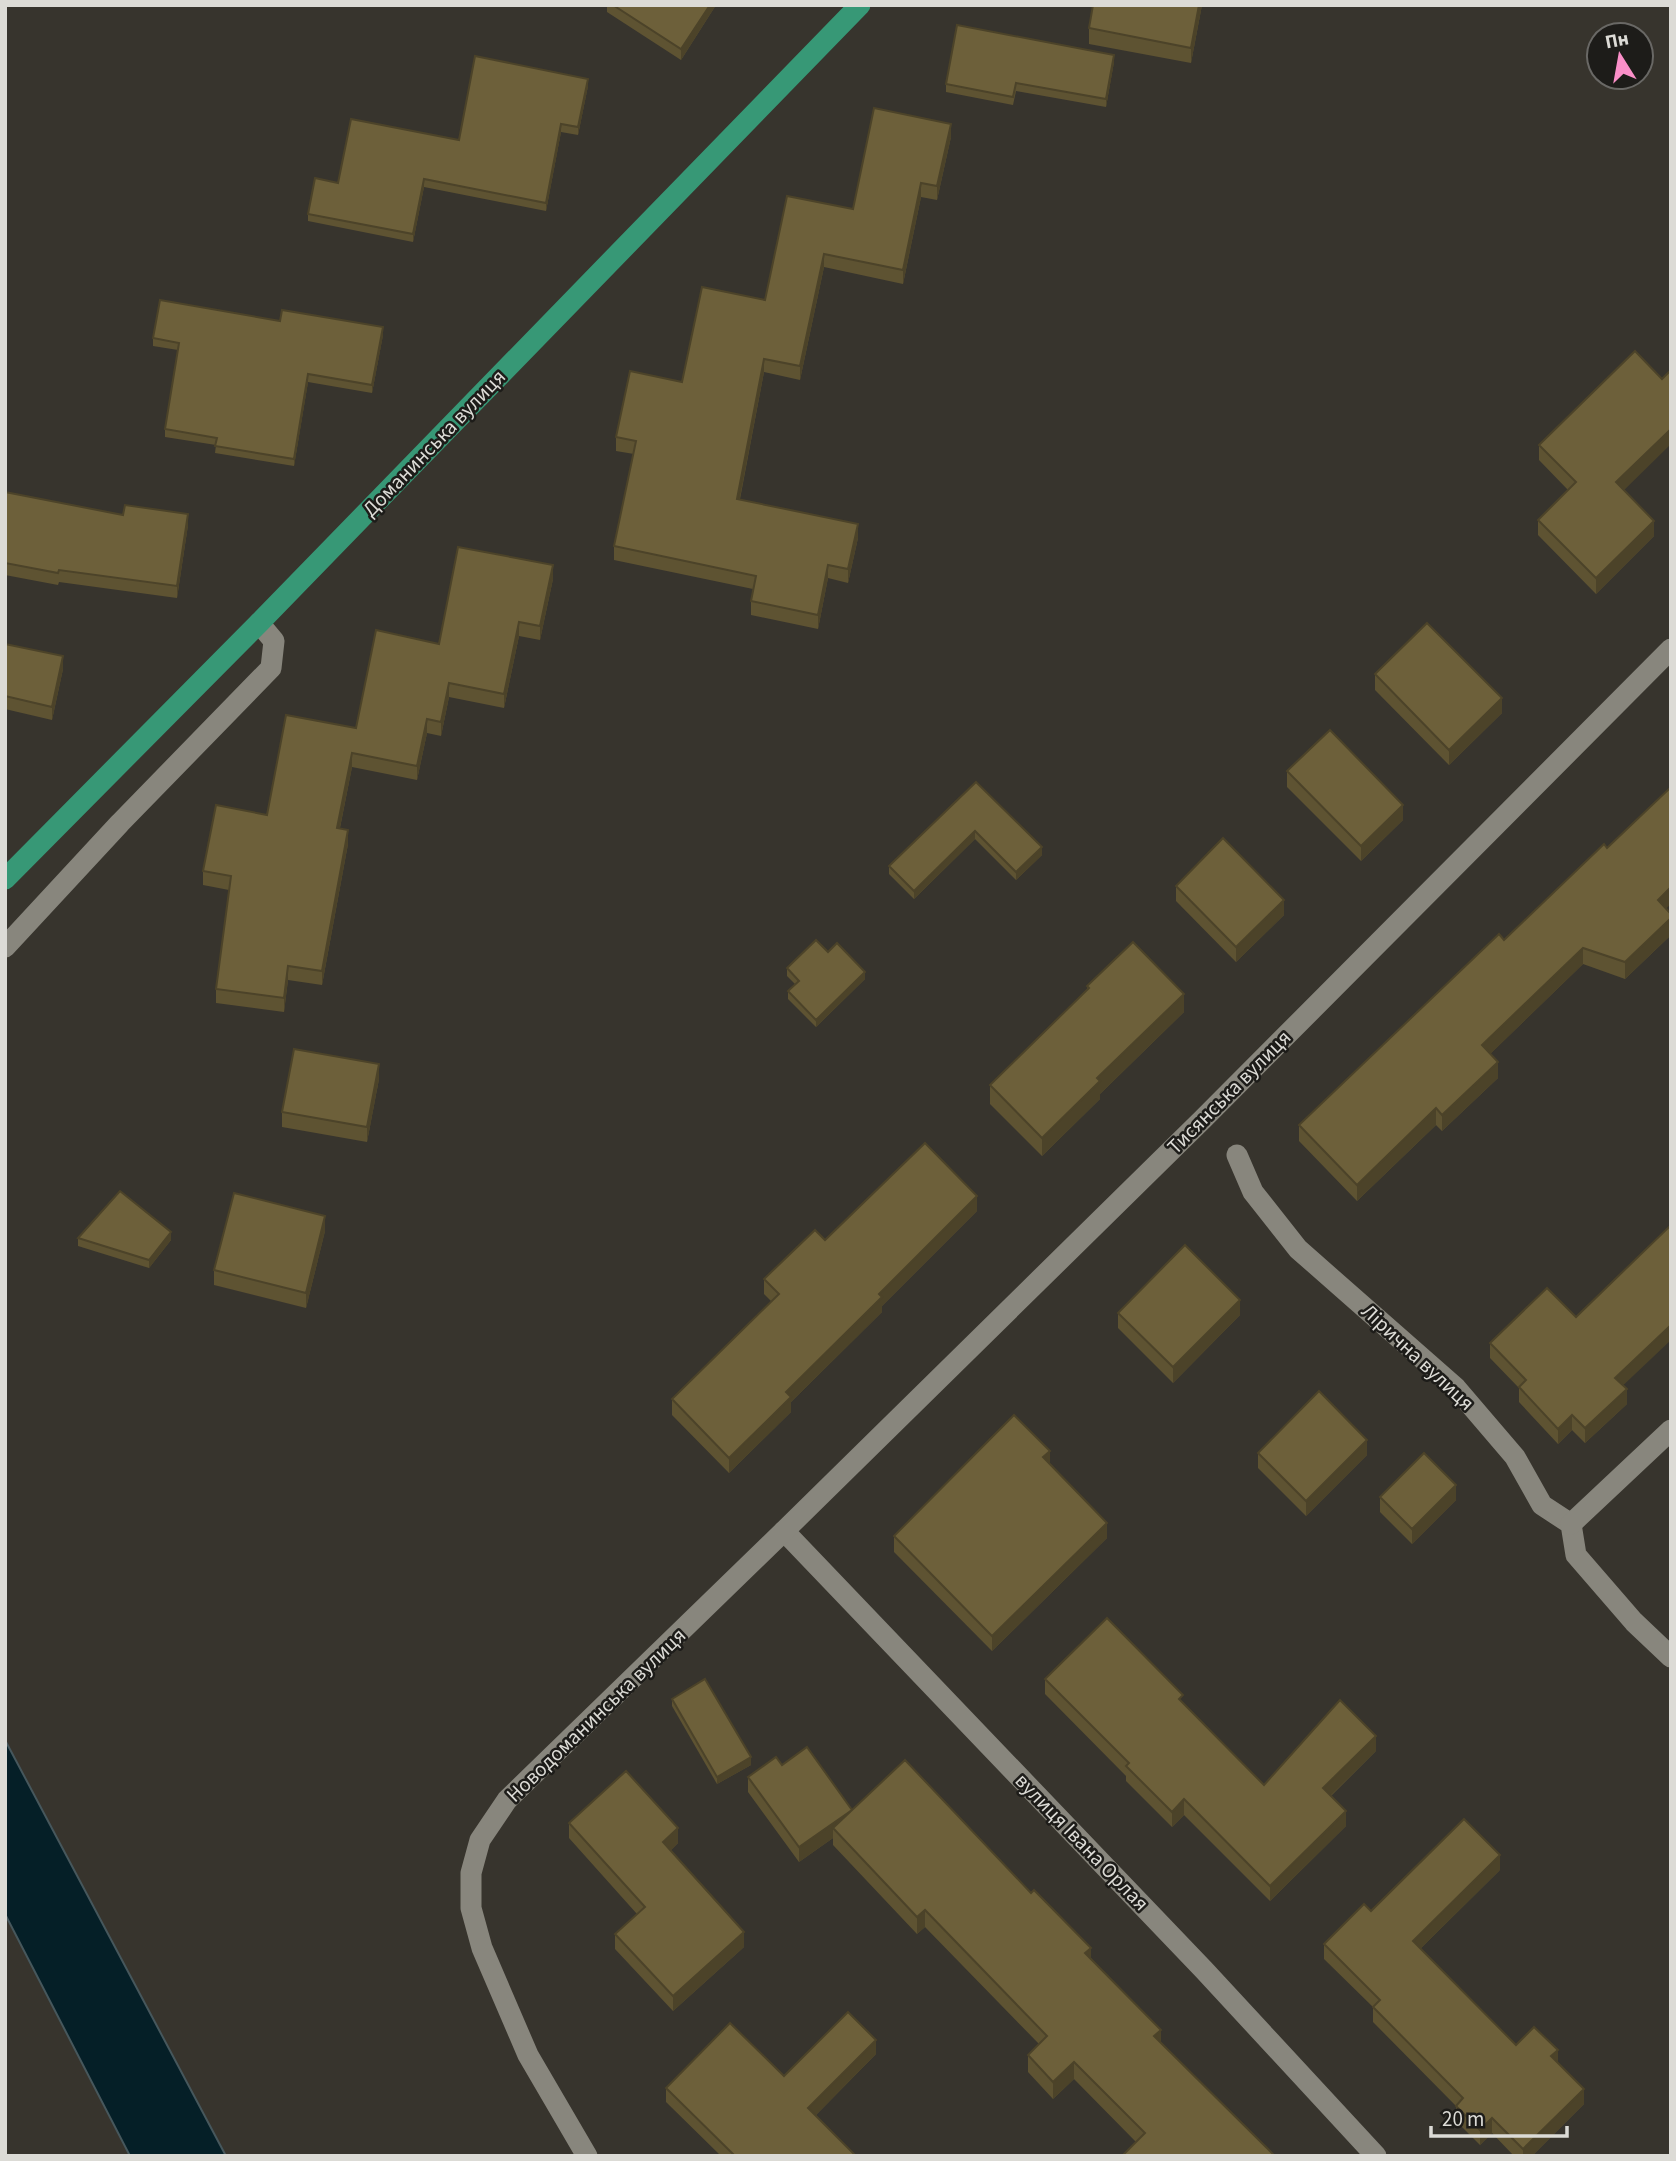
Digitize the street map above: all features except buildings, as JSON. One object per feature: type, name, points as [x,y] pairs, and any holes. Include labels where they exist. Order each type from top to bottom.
[{"type":"main road","name":"Доманинська вулиця","points":[[5,879],[860,5]]},
{"type":"street","points":[[5,947],[120,823],[271,668],[274,641],[258,623]]},
{"type":"street","name":"Тисянська вулиця","points":[[784,1531],[1203,1119],[1671,649]]},
{"type":"street","name":"Лірична вулиця","points":[[1237,1155],[1253,1192],[1298,1249],[1456,1388],[1515,1457],[1542,1505],[1571,1524]]},
{"type":"street","points":[[1671,1430],[1571,1524],[1576,1555],[1634,1622],[1671,1657]]},
{"type":"street","name":"Новодоманинська вулиця","points":[[587,2156],[528,2055],[482,1948],[471,1908],[471,1873],[480,1840],[507,1800],[784,1531]]},
{"type":"street","name":"вулиця Івана Орлая","points":[[784,1531],[1195,1960],[1376,2156]]},
{"type":"water","points":[[5,1740],[226,2156],[130,2156],[5,1914]]}]
